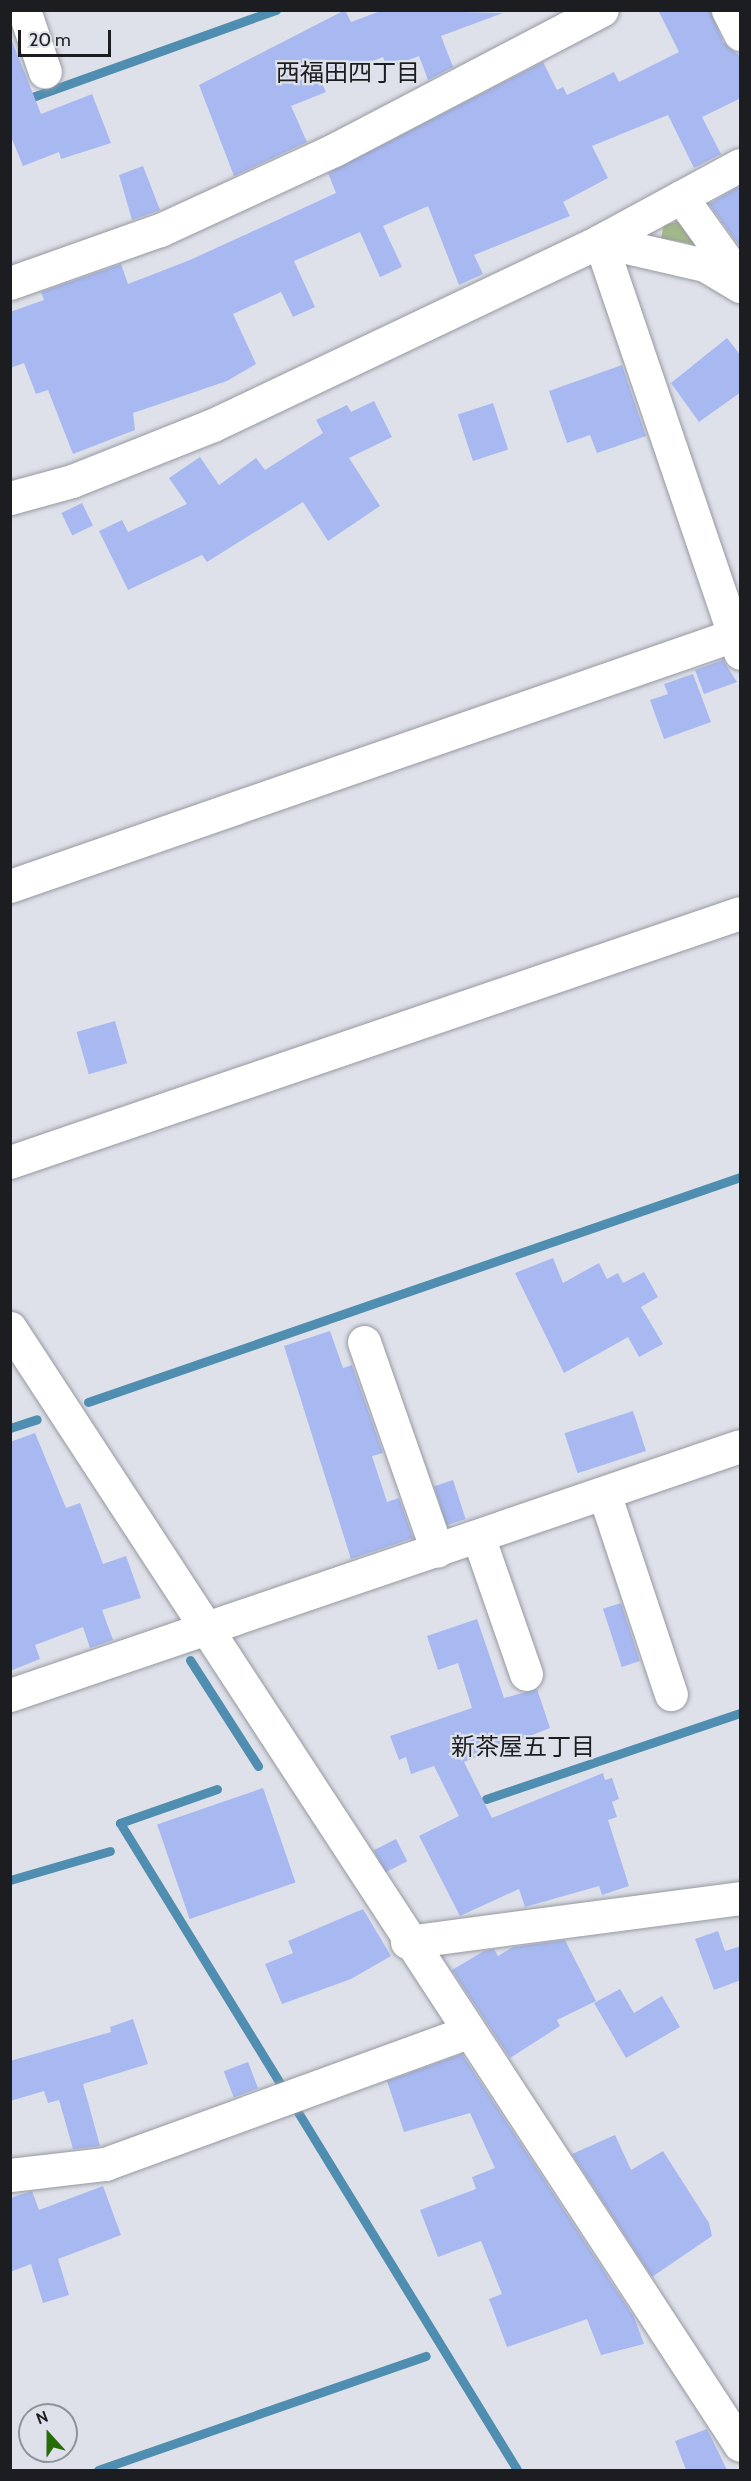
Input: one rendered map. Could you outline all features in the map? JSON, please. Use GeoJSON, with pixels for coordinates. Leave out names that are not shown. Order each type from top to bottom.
{"type":"FeatureCollection","features":[{"type":"Feature","properties":{"kind":"street"},"geometry":{"type":"LineString","coordinates":[[24,10],[45,72]]}},
{"type":"Feature","properties":{"kind":"street"},"geometry":{"type":"LineString","coordinates":[[10,283],[160,230],[334,150],[602,10]]}},
{"type":"Feature","properties":{"kind":"street"},"geometry":{"type":"LineString","coordinates":[[729,10],[741,34]]}},
{"type":"Feature","properties":{"kind":"street"},"geometry":{"type":"LineString","coordinates":[[10,498],[72,481],[213,425],[600,241],[741,165]]}},
{"type":"Feature","properties":{"kind":"street"},"geometry":{"type":"LineString","coordinates":[[681,197],[741,279]]}},
{"type":"Feature","properties":{"kind":"street"},"geometry":{"type":"LineString","coordinates":[[600,241],[705,265],[741,286]]}},
{"type":"Feature","properties":{"kind":"street"},"geometry":{"type":"LineString","coordinates":[[10,886],[737,644],[600,241]]}},
{"type":"Feature","properties":{"kind":"street"},"geometry":{"type":"LineString","coordinates":[[10,1162],[741,913]]}},
{"type":"Feature","properties":{"kind":"street"},"geometry":{"type":"LineString","coordinates":[[12,1332],[407,1942],[741,2445]]}},
{"type":"Feature","properties":{"kind":"street"},"geometry":{"type":"LineString","coordinates":[[364,1342],[436,1551]]}},
{"type":"Feature","properties":{"kind":"street"},"geometry":{"type":"LineString","coordinates":[[10,1695],[741,1446]]}},
{"type":"Feature","properties":{"kind":"street"},"geometry":{"type":"LineString","coordinates":[[604,1493],[671,1694]]}},
{"type":"Feature","properties":{"kind":"street"},"geometry":{"type":"LineString","coordinates":[[478,1536],[526,1674]]}},
{"type":"Feature","properties":{"kind":"street"},"geometry":{"type":"LineString","coordinates":[[407,1942],[741,1898]]}},
{"type":"Feature","properties":{"kind":"street"},"geometry":{"type":"LineString","coordinates":[[10,2175],[105,2164],[468,2032]]}},
{"type":"Feature","properties":{"kind":"green space"},"geometry":{"type":"Polygon","coordinates":[[[689,219],[704,246],[661,238],[664,225],[689,219]]]}},
{"type":"Feature","properties":{"kind":"building"},"geometry":{"type":"Polygon","coordinates":[[[345,10],[351,22],[383,10],[503,13],[441,36],[453,67],[428,80],[419,56],[387,68],[383,57],[321,81],[326,92],[291,106],[307,142],[234,176],[199,85],[345,10]]]}},
{"type":"Feature","properties":{"kind":"building"},"geometry":{"type":"Polygon","coordinates":[[[658,10],[710,10],[723,42],[741,57],[741,98],[702,117],[721,154],[694,168],[668,115],[592,146],[608,178],[563,202],[570,216],[474,255],[483,274],[459,285],[428,206],[383,226],[402,267],[380,277],[360,232],[294,261],[315,307],[293,317],[281,292],[233,314],[256,364],[227,381],[133,413],[135,430],[73,454],[48,390],[36,394],[24,363],[10,368],[10,312],[44,300],[41,292],[121,264],[128,284],[190,260],[336,193],[328,173],[543,62],[557,90],[563,87],[567,95],[614,72],[619,82],[679,52],[658,10]]]}},
{"type":"Feature","properties":{"kind":"building"},"geometry":{"type":"Polygon","coordinates":[[[10,36],[41,114],[92,94],[111,143],[61,159],[59,152],[23,166],[10,134],[10,36]]]}},
{"type":"Feature","properties":{"kind":"building"},"geometry":{"type":"Polygon","coordinates":[[[143,166],[160,210],[132,220],[119,175],[143,166]]]}},
{"type":"Feature","properties":{"kind":"building"},"geometry":{"type":"Polygon","coordinates":[[[738,187],[741,191],[741,248],[709,204],[738,187]]]}},
{"type":"Feature","properties":{"kind":"building"},"geometry":{"type":"Polygon","coordinates":[[[727,338],[741,356],[741,392],[699,422],[671,383],[727,338]]]}},
{"type":"Feature","properties":{"kind":"building"},"geometry":{"type":"Polygon","coordinates":[[[622,365],[646,436],[597,453],[590,435],[567,443],[549,391],[622,365]]]}},
{"type":"Feature","properties":{"kind":"building"},"geometry":{"type":"Polygon","coordinates":[[[374,401],[392,437],[349,458],[380,506],[328,541],[303,502],[207,562],[202,555],[128,590],[99,531],[122,520],[128,532],[187,504],[169,478],[200,457],[219,485],[256,458],[265,470],[323,433],[316,420],[347,405],[351,412],[374,401]]]}},
{"type":"Feature","properties":{"kind":"building"},"geometry":{"type":"Polygon","coordinates":[[[493,403],[508,450],[473,461],[458,414],[493,403]]]}},
{"type":"Feature","properties":{"kind":"building"},"geometry":{"type":"Polygon","coordinates":[[[82,503],[93,525],[72,536],[61,513],[82,503]]]}},
{"type":"Feature","properties":{"kind":"building"},"geometry":{"type":"Polygon","coordinates":[[[723,660],[737,682],[704,694],[695,670],[723,660]]]}},
{"type":"Feature","properties":{"kind":"building"},"geometry":{"type":"Polygon","coordinates":[[[693,674],[711,722],[664,739],[650,700],[668,694],[664,684],[693,674]]]}},
{"type":"Feature","properties":{"kind":"building"},"geometry":{"type":"Polygon","coordinates":[[[115,1021],[127,1063],[89,1074],[77,1032],[115,1021]]]}},
{"type":"Feature","properties":{"kind":"building"},"geometry":{"type":"Polygon","coordinates":[[[553,1258],[563,1283],[599,1263],[607,1279],[618,1273],[623,1283],[644,1272],[658,1297],[641,1307],[663,1344],[639,1357],[628,1337],[564,1373],[515,1273],[553,1258]]]}},
{"type":"Feature","properties":{"kind":"building"},"geometry":{"type":"Polygon","coordinates":[[[330,1331],[343,1368],[352,1365],[383,1453],[372,1456],[387,1502],[399,1498],[413,1538],[351,1559],[284,1346],[330,1331]]]}},
{"type":"Feature","properties":{"kind":"building"},"geometry":{"type":"Polygon","coordinates":[[[633,1411],[646,1451],[578,1473],[565,1433],[633,1411]]]}},
{"type":"Feature","properties":{"kind":"building"},"geometry":{"type":"Polygon","coordinates":[[[35,1433],[66,1508],[80,1503],[103,1564],[126,1556],[141,1598],[102,1610],[113,1640],[90,1648],[83,1627],[35,1645],[40,1659],[10,1671],[10,1442],[35,1433]]]}},
{"type":"Feature","properties":{"kind":"building"},"geometry":{"type":"Polygon","coordinates":[[[453,1480],[466,1519],[447,1525],[434,1486],[453,1480]]]}},
{"type":"Feature","properties":{"kind":"building"},"geometry":{"type":"Polygon","coordinates":[[[621,1603],[640,1661],[622,1667],[603,1609],[621,1603]]]}},
{"type":"Feature","properties":{"kind":"building"},"geometry":{"type":"Polygon","coordinates":[[[477,1619],[504,1698],[537,1689],[550,1728],[464,1762],[492,1818],[603,1773],[605,1780],[612,1778],[619,1799],[612,1802],[617,1817],[608,1820],[629,1886],[602,1895],[599,1886],[525,1907],[519,1889],[460,1916],[419,1836],[459,1816],[434,1766],[411,1774],[406,1757],[399,1760],[390,1736],[472,1708],[458,1663],[438,1670],[427,1636],[477,1619]]]}},
{"type":"Feature","properties":{"kind":"building"},"geometry":{"type":"Polygon","coordinates":[[[263,1788],[296,1883],[190,1919],[157,1824],[263,1788]]]}},
{"type":"Feature","properties":{"kind":"building"},"geometry":{"type":"Polygon","coordinates":[[[396,1839],[407,1861],[385,1873],[374,1850],[396,1839]]]}},
{"type":"Feature","properties":{"kind":"building"},"geometry":{"type":"Polygon","coordinates":[[[363,1909],[391,1956],[351,1979],[282,2004],[265,1964],[293,1953],[288,1941],[363,1909]]]}},
{"type":"Feature","properties":{"kind":"building"},"geometry":{"type":"Polygon","coordinates":[[[718,1931],[725,1951],[741,1946],[741,1980],[714,1990],[695,1939],[718,1931]]]}},
{"type":"Feature","properties":{"kind":"building"},"geometry":{"type":"Polygon","coordinates":[[[565,1940],[596,2001],[557,2020],[560,2026],[510,2058],[452,1970],[484,1951],[494,1949],[498,1956],[513,1947],[565,1940]]]}},
{"type":"Feature","properties":{"kind":"building"},"geometry":{"type":"Polygon","coordinates":[[[620,1989],[634,2013],[662,1996],[680,2027],[626,2058],[594,2003],[620,1989]]]}},
{"type":"Feature","properties":{"kind":"building"},"geometry":{"type":"Polygon","coordinates":[[[133,2019],[148,2064],[83,2084],[100,2146],[73,2149],[59,2100],[48,2103],[44,2091],[10,2101],[10,2061],[111,2032],[110,2027],[133,2019]]]}},
{"type":"Feature","properties":{"kind":"building"},"geometry":{"type":"Polygon","coordinates":[[[462,2054],[634,2317],[644,2344],[601,2355],[587,2319],[507,2347],[489,2299],[502,2294],[481,2241],[438,2257],[420,2210],[476,2189],[472,2177],[495,2168],[470,2113],[404,2132],[387,2081],[462,2054]]]}},
{"type":"Feature","properties":{"kind":"building"},"geometry":{"type":"Polygon","coordinates":[[[248,2062],[258,2088],[234,2097],[224,2071],[248,2062]]]}},
{"type":"Feature","properties":{"kind":"building"},"geometry":{"type":"Polygon","coordinates":[[[615,2135],[631,2170],[663,2151],[709,2223],[712,2236],[652,2277],[572,2154],[615,2135]]]}},
{"type":"Feature","properties":{"kind":"building"},"geometry":{"type":"Polygon","coordinates":[[[103,2186],[121,2235],[58,2259],[69,2295],[43,2303],[31,2264],[10,2272],[10,2198],[32,2191],[39,2210],[103,2186]]]}},
{"type":"Feature","properties":{"kind":"building"},"geometry":{"type":"Polygon","coordinates":[[[707,2429],[727,2470],[686,2470],[675,2441],[707,2429]]]}},
{"type":"Feature","properties":{"kind":"waterway"},"geometry":{"type":"LineString","coordinates":[[24,100],[276,10]]}},
{"type":"Feature","properties":{"kind":"waterway"},"geometry":{"type":"LineString","coordinates":[[88,1402],[740,1177]]}},
{"type":"Feature","properties":{"kind":"waterway"},"geometry":{"type":"LineString","coordinates":[[10,1428],[37,1419]]}},
{"type":"Feature","properties":{"kind":"waterway"},"geometry":{"type":"LineString","coordinates":[[190,1660],[258,1766]]}},
{"type":"Feature","properties":{"kind":"waterway"},"geometry":{"type":"LineString","coordinates":[[486,1799],[740,1713]]}},
{"type":"Feature","properties":{"kind":"waterway"},"geometry":{"type":"LineString","coordinates":[[217,1789],[120,1823],[281,2085]]}},
{"type":"Feature","properties":{"kind":"waterway"},"geometry":{"type":"LineString","coordinates":[[10,1880],[110,1851]]}},
{"type":"Feature","properties":{"kind":"waterway"},"geometry":{"type":"LineString","coordinates":[[296,2109],[517,2470]]}},
{"type":"Feature","properties":{"kind":"waterway"},"geometry":{"type":"LineString","coordinates":[[98,2470],[426,2356]]}},
{"type":"Feature","properties":{"kind":"district","name":"西福田四丁目"},"geometry":{"type":"Point","coordinates":[348,73]}},
{"type":"Feature","properties":{"kind":"district","name":"新茶屋五丁目"},"geometry":{"type":"Point","coordinates":[523,1747]}}]}
